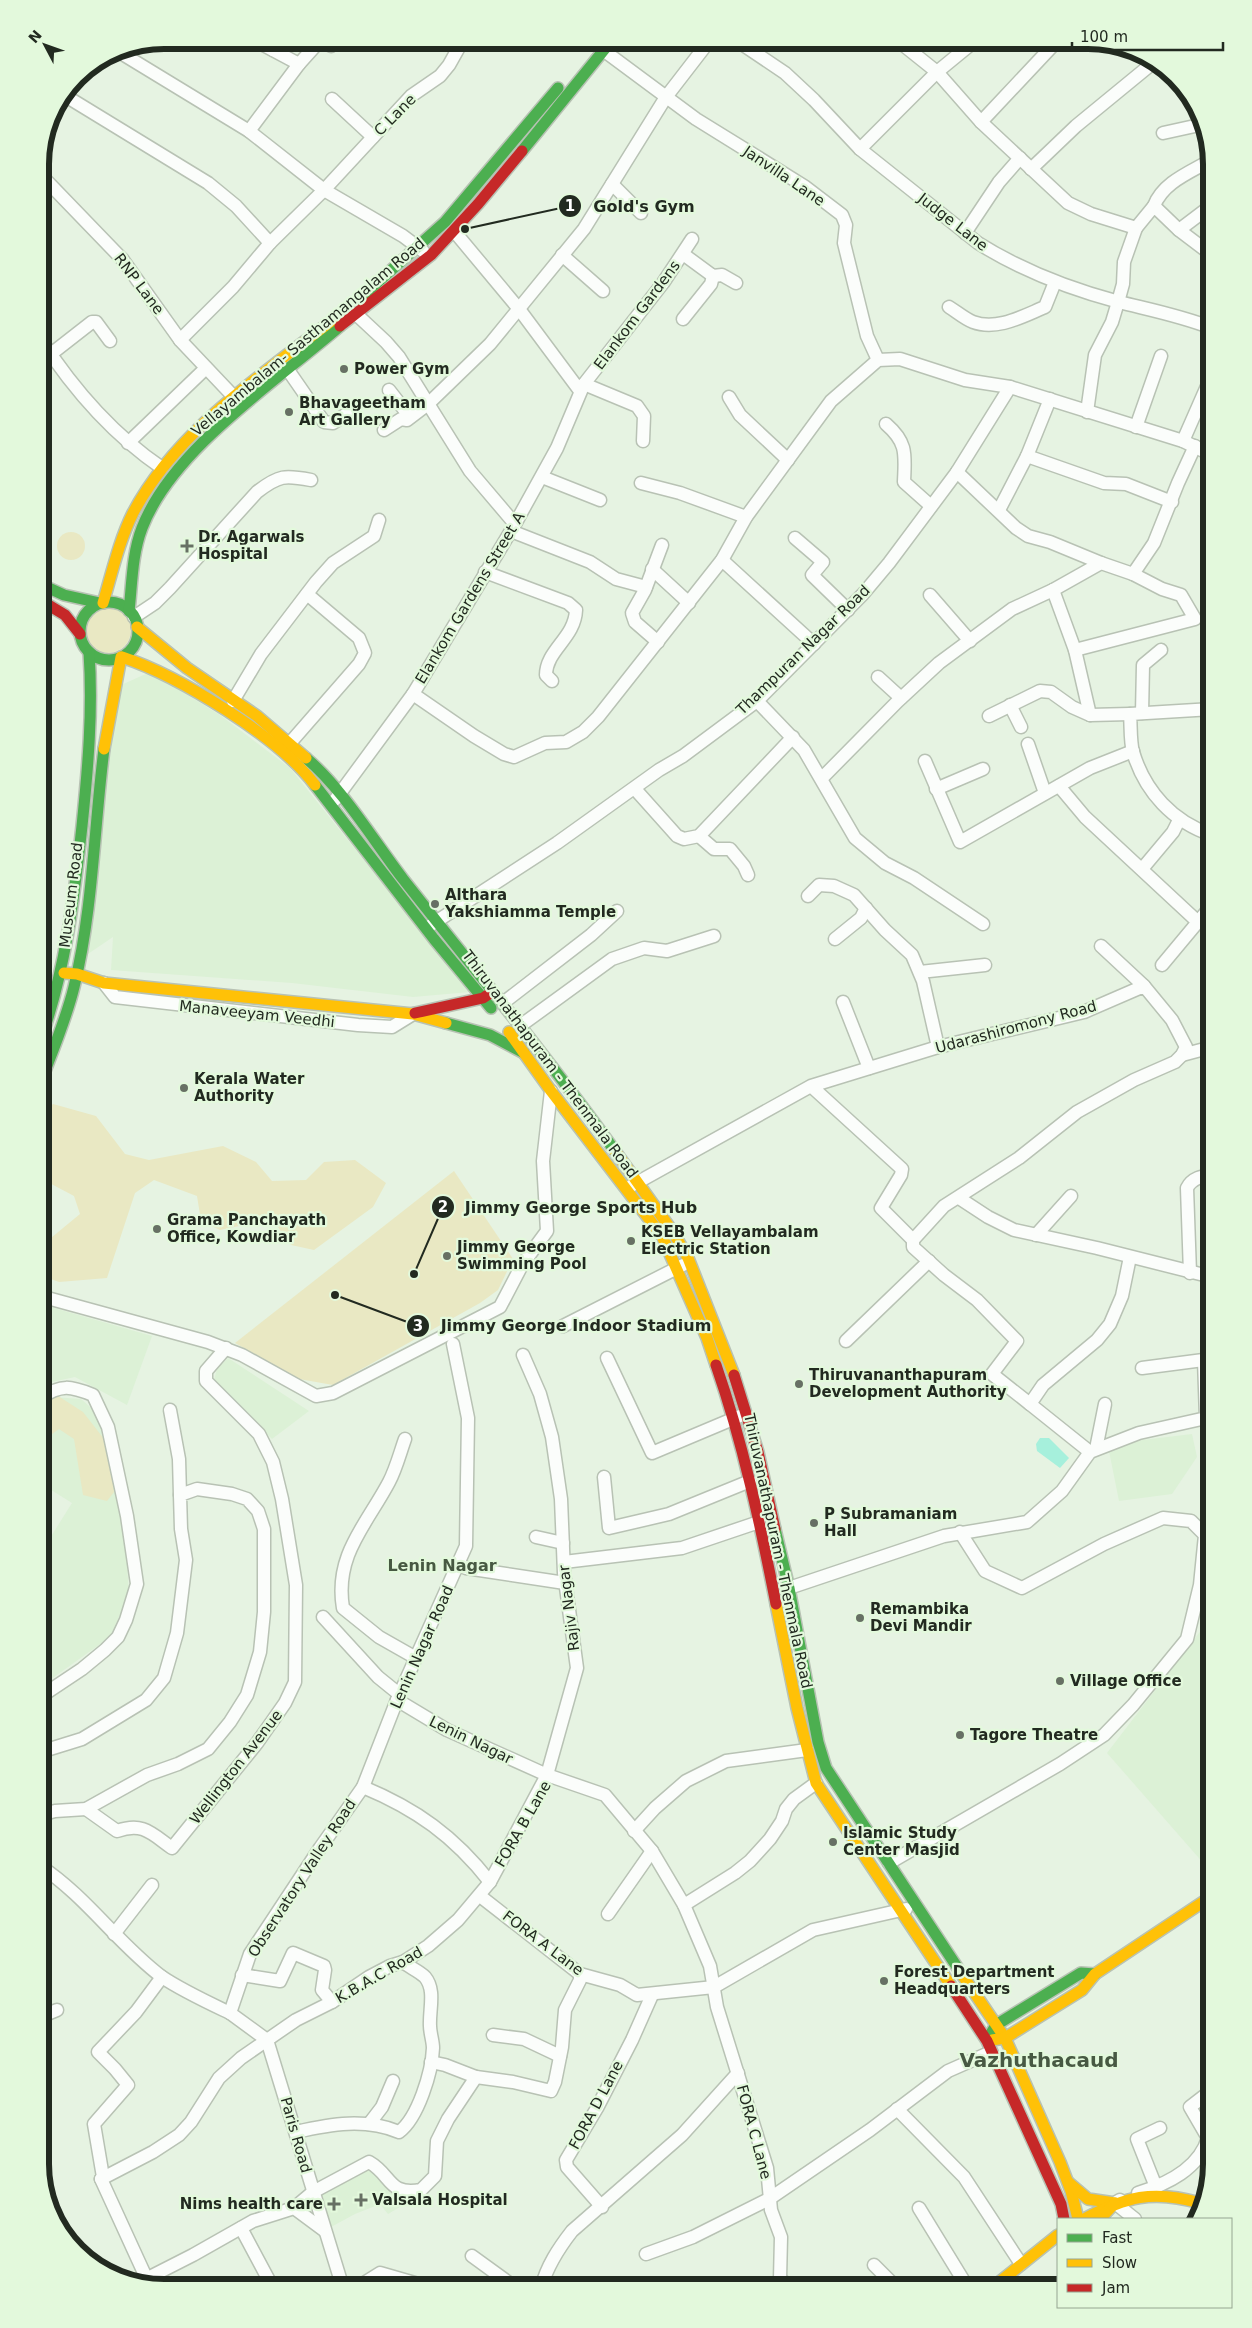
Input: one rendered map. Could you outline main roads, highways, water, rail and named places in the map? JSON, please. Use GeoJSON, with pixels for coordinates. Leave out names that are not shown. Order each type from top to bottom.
{"type":"FeatureCollection","features":[{"type":"Feature","properties":{"kind":"main road","name":"Vellayambalam- Sasthamangalam Road"},"geometry":{"type":"LineString","coordinates":[[101,603],[129,523],[138,504],[162,468],[234,397],[373,289],[445,222],[596,49]]}},
{"type":"Feature","properties":{"kind":"main road","name":"Vellayambalam- Sasthamangalam Road"},"geometry":{"type":"LineString","coordinates":[[134,618],[137,544],[141,529],[152,505],[191,456],[254,398],[356,314],[404,279],[430,256],[487,192],[597,49]]}},
{"type":"Feature","properties":{"kind":"main road"},"geometry":{"type":"LineString","coordinates":[[477,184],[487,192]]}},
{"type":"Feature","properties":{"kind":"main road"},"geometry":{"type":"LineString","coordinates":[[49,588],[64,595],[101,603],[117,603],[187,668],[290,743],[322,771],[341,794],[389,861],[494,991],[660,1211],[690,1262],[727,1354],[747,1413],[789,1588],[810,1704],[826,1768],[836,1786],[1005,2038],[1068,2181],[1078,2218]]}},
{"type":"Feature","properties":{"kind":"main road"},"geometry":{"type":"LineString","coordinates":[[101,603],[85,615],[81,624],[80,634],[89,652],[104,659],[121,657],[134,644],[134,618]]}},
{"type":"Feature","properties":{"kind":"main road"},"geometry":{"type":"LineString","coordinates":[[49,605],[65,615],[80,634]]}},
{"type":"Feature","properties":{"kind":"main road","name":"Museum Road"},"geometry":{"type":"LineString","coordinates":[[49,1018],[62,973],[80,841],[92,701],[89,652]]}},
{"type":"Feature","properties":{"kind":"main road","name":"Thiruvanathapuram - Thenmala Road"},"geometry":{"type":"LineString","coordinates":[[121,657],[149,666],[211,701],[270,742],[310,778],[426,929],[500,1020],[551,1091],[662,1236],[707,1338],[734,1418],[759,1522],[807,1750],[816,1783],[902,1911],[989,2046],[1061,2204],[1064,2218]]}},
{"type":"Feature","properties":{"kind":"main road","name":"Museum Road"},"geometry":{"type":"LineString","coordinates":[[49,1058],[77,974],[104,735],[121,657]]}},
{"type":"Feature","properties":{"kind":"main road","name":"Manaveeyam Veedhi"},"geometry":{"type":"LineString","coordinates":[[62,973],[77,974],[104,983],[76,992],[70,997]]}},
{"type":"Feature","properties":{"kind":"main road"},"geometry":{"type":"LineString","coordinates":[[494,991],[483,998],[413,1014],[490,1035],[526,1054]]}},
{"type":"Feature","properties":{"kind":"main road"},"geometry":{"type":"LineString","coordinates":[[989,2046],[1082,1990],[1095,1974],[1203,1904]]}},
{"type":"Feature","properties":{"kind":"main road"},"geometry":{"type":"LineString","coordinates":[[989,2046],[996,2025],[1082,1973],[1095,1974]]}},
{"type":"Feature","properties":{"kind":"main road"},"geometry":{"type":"LineString","coordinates":[[1068,2181],[1088,2199],[1115,2203]]}},
{"type":"Feature","properties":{"kind":"main road"},"geometry":{"type":"LineString","coordinates":[[1086,2218],[1115,2203],[1145,2196],[1179,2196],[1197,2202]]}},
{"type":"Feature","properties":{"kind":"main road"},"geometry":{"type":"LineString","coordinates":[[1101,2218],[1115,2203]]}},
{"type":"Feature","properties":{"kind":"main road"},"geometry":{"type":"LineString","coordinates":[[1003,2279],[1057,2236]]}},
{"type":"Feature","properties":{"kind":"water"},"geometry":{"type":"Polygon","coordinates":[[[1040,1438],[1049,1438],[1069,1458],[1060,1468],[1037,1451],[1036,1444],[1040,1438]]]}},
{"type":"Feature","properties":{"kind":"place","name":"Gold's Gym"},"geometry":{"type":"Point","coordinates":[465,229]}},
{"type":"Feature","properties":{"kind":"place","name":"Power Gym"},"geometry":{"type":"Point","coordinates":[344,369]}},
{"type":"Feature","properties":{"kind":"place","name":"Bhavageetham Art Gallery"},"geometry":{"type":"Point","coordinates":[289,412]}},
{"type":"Feature","properties":{"kind":"place","name":"Dr. Agarwals Hospital"},"geometry":{"type":"Point","coordinates":[187,546]}},
{"type":"Feature","properties":{"kind":"place","name":"Althara Yakshiamma Temple"},"geometry":{"type":"Point","coordinates":[435,904]}},
{"type":"Feature","properties":{"kind":"place","name":"Kerala Water Authority"},"geometry":{"type":"Point","coordinates":[184,1088]}},
{"type":"Feature","properties":{"kind":"place","name":"Grama Panchayath Office, Kowdiar"},"geometry":{"type":"Point","coordinates":[157,1229]}},
{"type":"Feature","properties":{"kind":"place","name":"KSEB Vellayambalam Electric Station"},"geometry":{"type":"Point","coordinates":[631,1241]}},
{"type":"Feature","properties":{"kind":"place","name":"Jimmy George Swimming Pool"},"geometry":{"type":"Point","coordinates":[447,1256]}},
{"type":"Feature","properties":{"kind":"place","name":"Jimmy George Sports Hub"},"geometry":{"type":"Point","coordinates":[414,1274]}},
{"type":"Feature","properties":{"kind":"place","name":"Jimmy George Indoor Stadium"},"geometry":{"type":"Point","coordinates":[335,1295]}},
{"type":"Feature","properties":{"kind":"place","name":"Thiruvananthapuram Development Authority"},"geometry":{"type":"Point","coordinates":[799,1384]}},
{"type":"Feature","properties":{"kind":"place","name":"P Subramaniam Hall"},"geometry":{"type":"Point","coordinates":[814,1523]}},
{"type":"Feature","properties":{"kind":"place","name":"Remambika Devi Mandir"},"geometry":{"type":"Point","coordinates":[860,1618]}},
{"type":"Feature","properties":{"kind":"place","name":"Village Office"},"geometry":{"type":"Point","coordinates":[1060,1681]}},
{"type":"Feature","properties":{"kind":"place","name":"Tagore Theatre"},"geometry":{"type":"Point","coordinates":[960,1735]}},
{"type":"Feature","properties":{"kind":"place","name":"Islamic Study Center Masjid"},"geometry":{"type":"Point","coordinates":[833,1842]}},
{"type":"Feature","properties":{"kind":"place","name":"Forest Department Headquarters"},"geometry":{"type":"Point","coordinates":[884,1981]}},
{"type":"Feature","properties":{"kind":"place","name":"Valsala Hospital"},"geometry":{"type":"Point","coordinates":[361,2200]}},
{"type":"Feature","properties":{"kind":"place","name":"Nims health care"},"geometry":{"type":"Point","coordinates":[334,2204]}},
{"type":"Feature","properties":{"kind":"district","name":"Lenin Nagar"},"geometry":{"type":"Point","coordinates":[442,1565]}},
{"type":"Feature","properties":{"kind":"district","name":"Vazhuthacaud"},"geometry":{"type":"Point","coordinates":[1039,2060]}}]}
